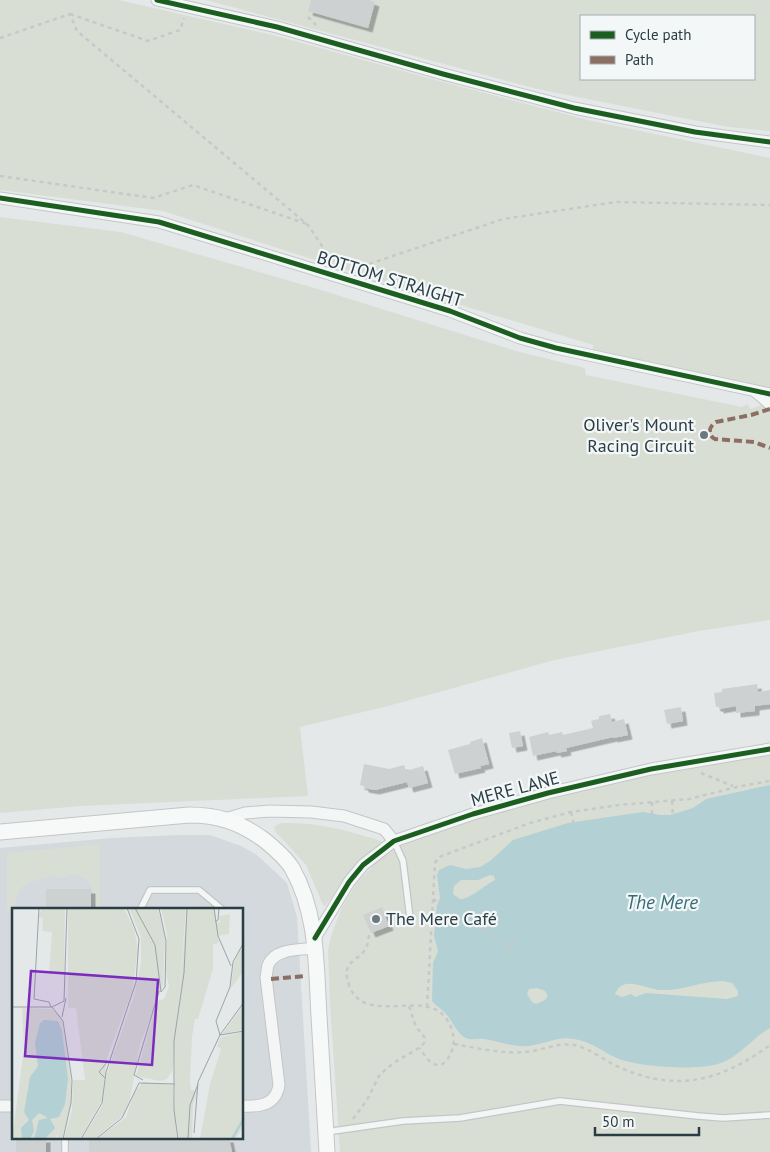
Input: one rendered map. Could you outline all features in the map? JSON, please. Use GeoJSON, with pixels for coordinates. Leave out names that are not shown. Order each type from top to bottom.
{"type":"FeatureCollection","features":[{"type":"Feature","properties":{"kind":"main road"},"geometry":{"type":"LineString","coordinates":[[0,832],[189,815],[209,815],[225,819],[250,830],[275,848],[291,867],[305,897],[315,943],[327,1152]]}},
{"type":"Feature","properties":{"kind":"street"},"geometry":{"type":"LineString","coordinates":[[157,0],[277,27],[443,74],[574,108],[695,132],[770,142]]}},
{"type":"Feature","properties":{"kind":"street","name":"BOTTOM STRAIGHT"},"geometry":{"type":"LineString","coordinates":[[0,198],[159,222],[450,311],[520,338],[556,348],[770,394]]}},
{"type":"Feature","properties":{"kind":"street"},"geometry":{"type":"LineString","coordinates":[[754,391],[770,404]]}},
{"type":"Feature","properties":{"kind":"street","name":"MERE LANE"},"geometry":{"type":"LineString","coordinates":[[315,943],[349,882],[363,865],[394,841],[473,814],[548,793],[651,769],[770,749]]}},
{"type":"Feature","properties":{"kind":"street"},"geometry":{"type":"LineString","coordinates":[[225,819],[245,813],[270,811],[311,812],[344,816],[384,829],[394,841]]}},
{"type":"Feature","properties":{"kind":"street"},"geometry":{"type":"LineString","coordinates":[[244,1106],[255,1107],[267,1104],[278,1092],[279,1085],[266,977],[268,965],[274,956],[315,943]]}},
{"type":"Feature","properties":{"kind":"lane"},"geometry":{"type":"LineString","coordinates":[[394,841],[403,861],[410,918]]}},
{"type":"Feature","properties":{"kind":"lane"},"geometry":{"type":"LineString","coordinates":[[141,908],[150,890],[199,890],[220,908]]}},
{"type":"Feature","properties":{"kind":"lane"},"geometry":{"type":"LineString","coordinates":[[326,1132],[403,1121],[460,1118],[560,1101],[691,1116],[723,1118],[770,1115]]}},
{"type":"Feature","properties":{"kind":"path"},"geometry":{"type":"LineString","coordinates":[[0,38],[70,14],[148,41],[180,30]]}},
{"type":"Feature","properties":{"kind":"path"},"geometry":{"type":"LineString","coordinates":[[70,14],[77,31],[308,225],[330,258],[354,269],[503,219],[616,202],[770,205]]}},
{"type":"Feature","properties":{"kind":"path"},"geometry":{"type":"LineString","coordinates":[[0,176],[153,198],[193,185],[308,225]]}},
{"type":"Feature","properties":{"kind":"path"},"geometry":{"type":"LineString","coordinates":[[350,281],[354,269]]}},
{"type":"Feature","properties":{"kind":"path"},"geometry":{"type":"LineString","coordinates":[[686,763],[706,776],[735,787]]}},
{"type":"Feature","properties":{"kind":"path"},"geometry":{"type":"LineString","coordinates":[[427,1007],[435,862],[439,856],[530,823],[571,812],[619,805],[694,798],[735,787],[770,781]]}},
{"type":"Feature","properties":{"kind":"path"},"geometry":{"type":"LineString","coordinates":[[672,801],[673,818]]}},
{"type":"Feature","properties":{"kind":"path"},"geometry":{"type":"LineString","coordinates":[[652,802],[652,819]]}},
{"type":"Feature","properties":{"kind":"path"},"geometry":{"type":"LineString","coordinates":[[571,812],[574,825]]}},
{"type":"Feature","properties":{"kind":"path"},"geometry":{"type":"LineString","coordinates":[[433,899],[510,948]]}},
{"type":"Feature","properties":{"kind":"path"},"geometry":{"type":"LineString","coordinates":[[369,935],[365,949],[352,961],[347,970],[347,979],[352,992],[358,999],[370,1005],[427,1007],[439,1012],[448,1022],[453,1033],[454,1044],[449,1057],[440,1065],[430,1062],[420,1048]]}},
{"type":"Feature","properties":{"kind":"path"},"geometry":{"type":"LineString","coordinates":[[505,956],[516,938]]}},
{"type":"Feature","properties":{"kind":"path"},"geometry":{"type":"LineString","coordinates":[[345,1130],[364,1105],[380,1074],[395,1062],[420,1048],[424,1043],[425,1038],[416,1027],[409,1006]]}},
{"type":"Feature","properties":{"kind":"path"},"geometry":{"type":"LineString","coordinates":[[454,1044],[513,1053],[573,1045],[583,1048],[630,1072],[678,1081],[702,1079],[730,1070],[749,1060],[770,1045]]}},
{"type":"Feature","properties":{"kind":"shaded area"},"geometry":{"type":"Polygon","coordinates":[[[0,0],[119,0],[277,36],[588,120],[770,158],[770,388],[593,351],[593,345],[358,274],[163,211],[0,190],[0,0]]]}},
{"type":"Feature","properties":{"kind":"shaded area"},"geometry":{"type":"Polygon","coordinates":[[[206,0],[770,0],[770,131],[728,127],[537,89],[206,0]]]}},
{"type":"Feature","properties":{"kind":"shaded area"},"geometry":{"type":"Polygon","coordinates":[[[0,217],[121,232],[318,289],[516,351],[585,368],[586,375],[742,407],[747,404],[751,409],[770,402],[770,620],[699,631],[555,660],[388,706],[300,727],[308,796],[82,806],[0,813],[0,217]]]}},
{"type":"Feature","properties":{"kind":"shaded area"},"geometry":{"type":"Polygon","coordinates":[[[770,753],[770,1152],[340,1152],[328,951],[331,936],[342,907],[357,883],[380,858],[405,844],[467,821],[552,797],[637,777],[770,753]]]}},
{"type":"Feature","properties":{"kind":"shaded area"},"geometry":{"type":"Polygon","coordinates":[[[280,823],[306,824],[344,830],[381,841],[382,843],[364,857],[325,906],[306,865],[275,831],[274,827],[280,823]]]}},
{"type":"Feature","properties":{"kind":"shaded area"},"geometry":{"type":"Polygon","coordinates":[[[210,835],[241,846],[257,855],[287,883],[297,917],[311,1152],[0,1152],[0,848],[112,838],[210,835]]]}},
{"type":"Feature","properties":{"kind":"shaded area"},"geometry":{"type":"Polygon","coordinates":[[[100,844],[100,908],[95,908],[90,883],[86,879],[74,874],[63,878],[51,876],[31,882],[20,888],[14,906],[7,912],[7,853],[100,844]]]}},
{"type":"Feature","properties":{"kind":"water","name":"The Mere"},"geometry":{"type":"Polygon","coordinates":[[[770,785],[770,1028],[737,1054],[730,1059],[705,1067],[666,1067],[628,1062],[580,1040],[568,1038],[523,1046],[484,1039],[469,1039],[462,1035],[449,1017],[432,1001],[433,963],[438,951],[434,936],[437,905],[440,898],[437,875],[439,870],[450,865],[466,869],[480,867],[490,861],[513,840],[568,823],[643,812],[670,815],[693,808],[706,799],[770,785]],[[490,875],[478,880],[461,880],[454,886],[453,894],[460,899],[472,895],[495,880],[494,876],[490,875]],[[723,981],[669,990],[629,984],[623,985],[615,994],[622,997],[631,994],[635,997],[646,993],[727,999],[738,996],[738,991],[732,983],[723,981]],[[537,988],[529,989],[527,994],[532,1002],[536,1004],[545,1000],[548,996],[545,991],[537,988]]]}},
{"type":"Feature","properties":{"kind":"building"},"geometry":{"type":"Polygon","coordinates":[[[311,0],[369,0],[375,2],[368,28],[308,11],[311,0]]]}},
{"type":"Feature","properties":{"kind":"building"},"geometry":{"type":"Polygon","coordinates":[[[757,684],[758,692],[770,690],[770,704],[755,706],[755,711],[736,713],[736,706],[719,709],[719,707],[716,707],[714,693],[722,692],[722,689],[757,684]]]}},
{"type":"Feature","properties":{"kind":"building"},"geometry":{"type":"Polygon","coordinates":[[[681,707],[683,721],[667,724],[664,710],[681,707]]]}},
{"type":"Feature","properties":{"kind":"building"},"geometry":{"type":"Polygon","coordinates":[[[610,714],[612,722],[624,719],[628,735],[566,748],[567,751],[557,753],[556,751],[533,756],[529,737],[548,732],[549,735],[562,732],[563,735],[593,728],[591,721],[599,719],[599,716],[610,714]]]}},
{"type":"Feature","properties":{"kind":"building"},"geometry":{"type":"Polygon","coordinates":[[[520,731],[523,746],[512,748],[509,733],[520,731]]]}},
{"type":"Feature","properties":{"kind":"building"},"geometry":{"type":"Polygon","coordinates":[[[482,738],[489,764],[480,766],[481,768],[455,774],[448,750],[470,744],[470,742],[482,738]]]}},
{"type":"Feature","properties":{"kind":"building"},"geometry":{"type":"Polygon","coordinates":[[[364,764],[389,769],[404,765],[406,771],[423,766],[428,783],[409,788],[407,782],[375,790],[364,788],[364,786],[360,785],[364,764]]]}},
{"type":"Feature","properties":{"kind":"building"},"geometry":{"type":"Polygon","coordinates":[[[46,889],[91,889],[91,908],[46,908],[46,889]]]}},
{"type":"Feature","properties":{"kind":"building","name":"The Mere Café"},"geometry":{"type":"Polygon","coordinates":[[[382,907],[389,926],[371,933],[363,915],[382,907]]]}},
{"type":"Feature","properties":{"kind":"building"},"geometry":{"type":"Polygon","coordinates":[[[16,1140],[46,1140],[46,1152],[16,1152],[16,1140]]]}},
{"type":"Feature","properties":{"kind":"building"},"geometry":{"type":"Polygon","coordinates":[[[89,1140],[229,1140],[232,1152],[89,1152],[89,1140]]]}},
{"type":"Feature","properties":{"kind":"marked path"},"geometry":{"type":"LineString","coordinates":[[770,409],[716,422],[710,430],[712,437],[715,439],[754,442],[770,448]]}},
{"type":"Feature","properties":{"kind":"marked path"},"geometry":{"type":"LineString","coordinates":[[271,979],[305,976]]}},
{"type":"Feature","properties":{"kind":"cycle path"},"geometry":{"type":"LineString","coordinates":[[157,0],[277,27],[443,74],[574,108],[695,132],[770,142]]}},
{"type":"Feature","properties":{"kind":"cycle path"},"geometry":{"type":"LineString","coordinates":[[0,198],[159,222],[450,311],[520,338],[556,348],[770,394]]}},
{"type":"Feature","properties":{"kind":"cycle path"},"geometry":{"type":"LineString","coordinates":[[315,938],[349,882],[363,865],[394,841],[473,814],[548,793],[651,769],[770,749]]}},
{"type":"Feature","properties":{"kind":"place","name":"Oliver's Mount Racing Circuit"},"geometry":{"type":"Point","coordinates":[704,435]}},
{"type":"Feature","properties":{"kind":"place","name":"The Mere Café"},"geometry":{"type":"Point","coordinates":[376,919]}}]}
